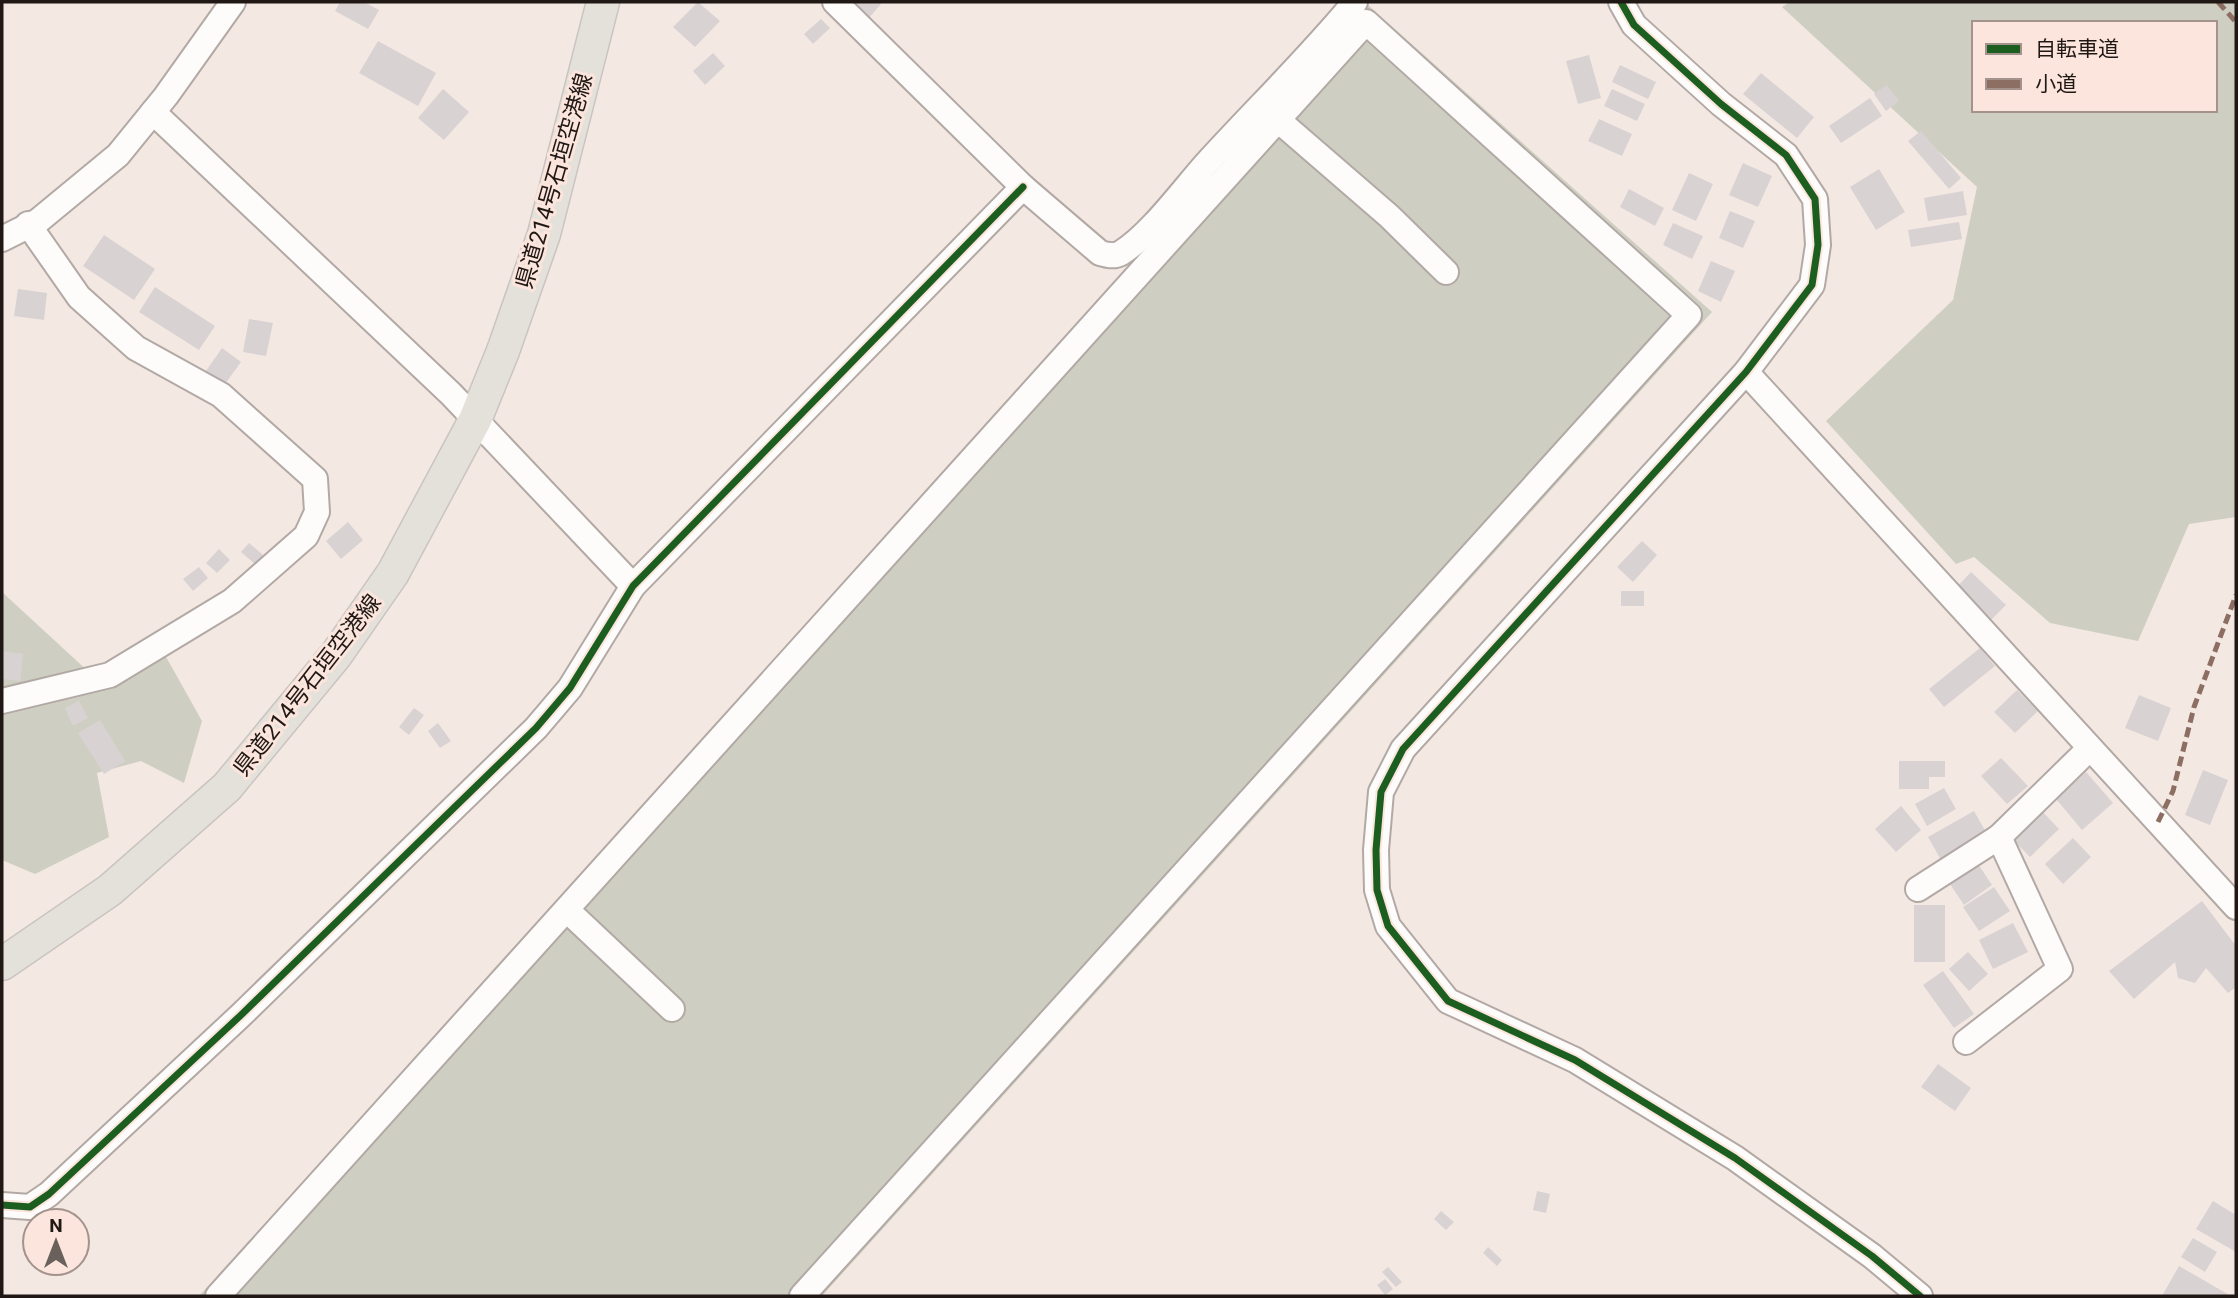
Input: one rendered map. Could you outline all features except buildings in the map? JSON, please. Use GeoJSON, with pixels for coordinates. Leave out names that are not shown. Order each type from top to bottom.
{"type":"FeatureCollection","features":[{"type":"Feature","properties":{"kind":"main road","name":"県道214号石垣空港線"},"geometry":{"type":"LineString","coordinates":[[2,964],[110,890],[227,787],[336,655],[393,573],[475,419],[544,234],[603,2]]}},
{"type":"Feature","properties":{"kind":"street"},"geometry":{"type":"LineString","coordinates":[[2,239],[38,221],[118,155],[153,112],[233,2]]}},
{"type":"Feature","properties":{"kind":"street"},"geometry":{"type":"LineString","coordinates":[[835,2],[1023,187],[1100,253],[1119,254],[1145,231],[1260,105],[1313,53],[1355,2]]}},
{"type":"Feature","properties":{"kind":"street"},"geometry":{"type":"LineString","coordinates":[[1621,2],[1634,25],[1721,104],[1786,155],[1815,199],[1818,244],[1812,285],[1746,372],[1404,749],[1381,792],[1376,850],[1377,890],[1388,926],[1448,1001],[1575,1060],[1735,1158],[1872,1256],[1920,1296]]}},
{"type":"Feature","properties":{"kind":"street"},"geometry":{"type":"LineString","coordinates":[[218,1296],[568,911],[1366,22],[1689,315],[802,1296]]}},
{"type":"Feature","properties":{"kind":"street"},"geometry":{"type":"LineString","coordinates":[[153,112],[475,419],[633,586]]}},
{"type":"Feature","properties":{"kind":"street"},"geometry":{"type":"LineString","coordinates":[[1278,120],[1389,216],[1446,272]]}},
{"type":"Feature","properties":{"kind":"street"},"geometry":{"type":"LineString","coordinates":[[2,1205],[30,1207],[49,1194],[240,1016],[527,738],[570,688],[633,586],[1023,187]]}},
{"type":"Feature","properties":{"kind":"street"},"geometry":{"type":"LineString","coordinates":[[2,701],[110,675],[232,601],[306,536],[317,512],[315,479],[220,395],[136,348],[79,297],[28,224]]}},
{"type":"Feature","properties":{"kind":"street"},"geometry":{"type":"LineString","coordinates":[[1746,372],[2236,907]]}},
{"type":"Feature","properties":{"kind":"street"},"geometry":{"type":"LineString","coordinates":[[1918,889],[1999,838],[2089,749]]}},
{"type":"Feature","properties":{"kind":"street"},"geometry":{"type":"LineString","coordinates":[[1966,1042],[2060,969],[1999,838]]}},
{"type":"Feature","properties":{"kind":"street"},"geometry":{"type":"LineString","coordinates":[[568,911],[672,1009]]}},
{"type":"Feature","properties":{"kind":"shaded area"},"geometry":{"type":"Polygon","coordinates":[[[1790,2],[2236,2],[2236,517],[2189,524],[2138,641],[2050,623],[1974,557],[1956,564],[1826,421],[1953,300],[1977,187],[1782,7],[1790,2]]]}},
{"type":"Feature","properties":{"kind":"shaded area"},"geometry":{"type":"Polygon","coordinates":[[[1368,5],[1712,312],[822,1296],[199,1296],[1368,5]]]}},
{"type":"Feature","properties":{"kind":"shaded area"},"geometry":{"type":"Polygon","coordinates":[[[2,592],[104,686],[165,655],[202,721],[184,783],[141,761],[97,773],[109,837],[35,874],[2,860],[2,592]]]}},
{"type":"Feature","properties":{"kind":"marked path"},"geometry":{"type":"LineString","coordinates":[[2218,2],[2236,22]]}},
{"type":"Feature","properties":{"kind":"marked path"},"geometry":{"type":"LineString","coordinates":[[2158,822],[2173,791],[2194,707],[2236,595]]}},
{"type":"Feature","properties":{"kind":"cycle path"},"geometry":{"type":"LineString","coordinates":[[1621,2],[1634,25],[1721,104],[1786,155],[1815,199],[1818,245],[1812,285],[1746,372],[1403,749],[1381,792],[1376,850],[1377,890],[1388,926],[1448,1001],[1575,1060],[1735,1158],[1872,1256],[1920,1296]]}},
{"type":"Feature","properties":{"kind":"cycle path"},"geometry":{"type":"LineString","coordinates":[[2,1205],[30,1207],[49,1194],[240,1016],[536,728],[570,688],[633,586],[1023,187]]}}]}
